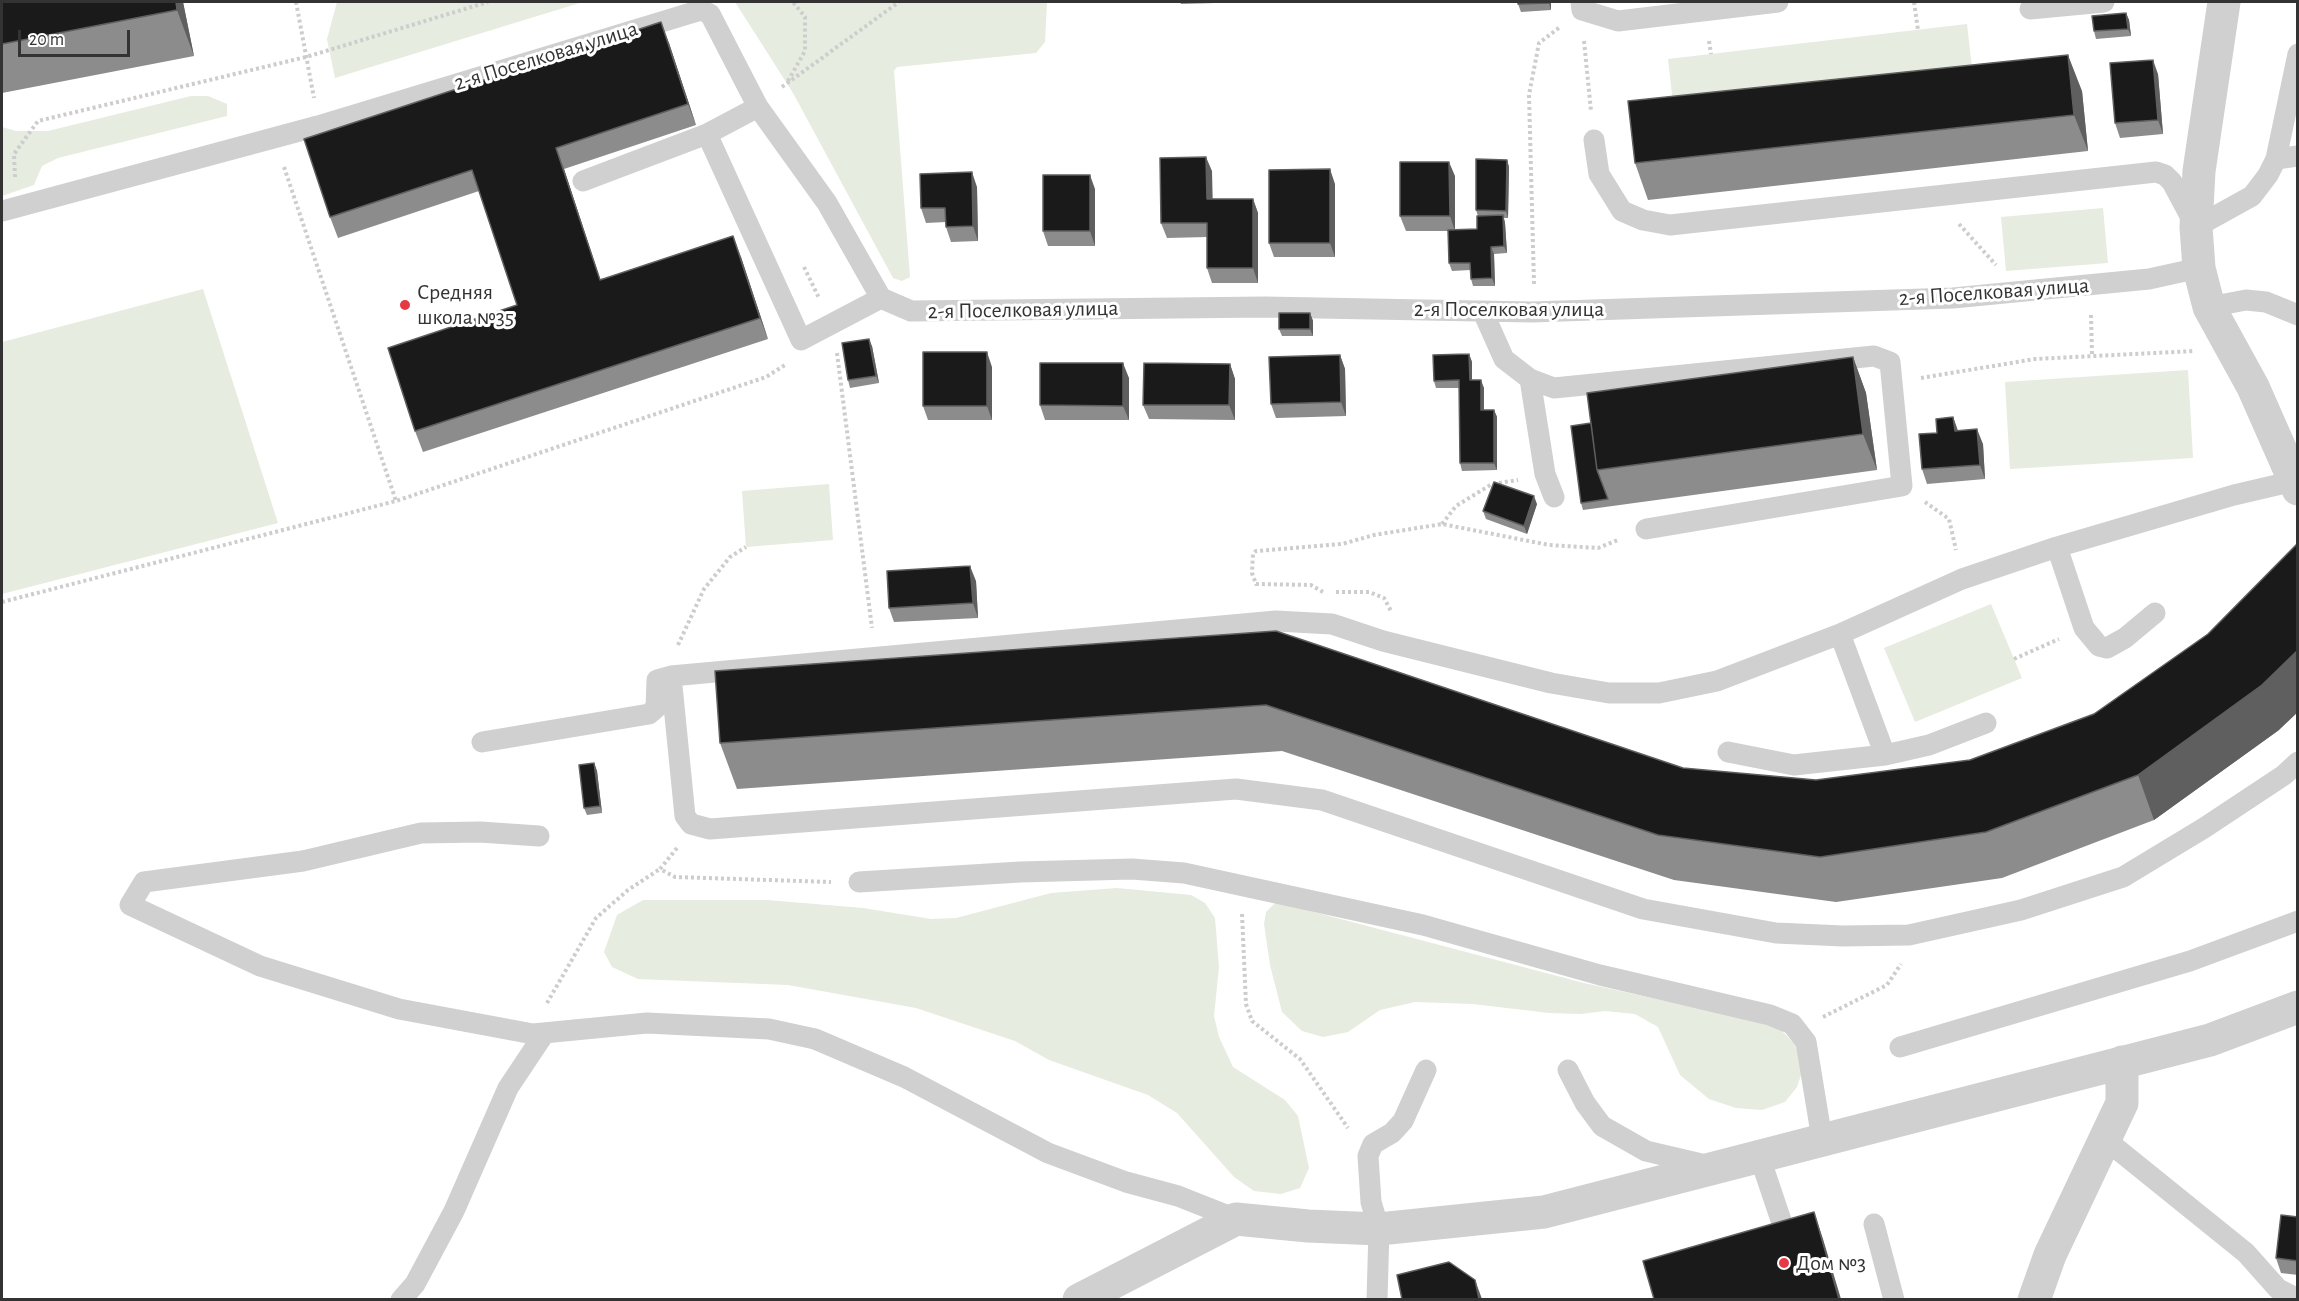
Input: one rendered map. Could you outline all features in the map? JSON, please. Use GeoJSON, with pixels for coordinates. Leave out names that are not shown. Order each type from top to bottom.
{"type":"FeatureCollection","features":[{"type":"Feature","properties":{"kind":"street"},"geometry":{"type":"LineString","coordinates":[[2224,2],[2199,171],[2196,226],[2199,268],[2209,307],[2230,349],[2253,387],[2296,485]]}},
{"type":"Feature","properties":{"kind":"street"},"geometry":{"type":"LineString","coordinates":[[1079,1299],[1236,1219],[1308,1226],[1379,1228],[1544,1212],[2210,1040],[2298,1007]]}},
{"type":"Feature","properties":{"kind":"street"},"geometry":{"type":"LineString","coordinates":[[2034,1299],[2050,1255],[2122,1103],[2122,1062]]}},
{"type":"Feature","properties":{"kind":"lane"},"geometry":{"type":"LineString","coordinates":[[1582,6],[1618,21],[1778,2]]}},
{"type":"Feature","properties":{"kind":"lane"},"geometry":{"type":"LineString","coordinates":[[2030,9],[2104,2]]}},
{"type":"Feature","properties":{"kind":"lane","name":"2-я Поселковая улица"},"geometry":{"type":"LineString","coordinates":[[10,208],[318,126],[700,10],[710,14],[759,107],[827,203],[881,298],[911,311],[1265,307],[1532,312],[1953,298],[2149,279],[2199,268]]}},
{"type":"Feature","properties":{"kind":"lane"},"geometry":{"type":"LineString","coordinates":[[1594,140],[1599,174],[1622,211],[1643,220],[1670,225],[2156,172],[2165,175],[2172,182],[2196,226],[2252,196],[2276,159],[2298,54]]}},
{"type":"Feature","properties":{"kind":"lane"},"geometry":{"type":"LineString","coordinates":[[583,181],[707,134],[759,107]]}},
{"type":"Feature","properties":{"kind":"lane"},"geometry":{"type":"LineString","coordinates":[[707,134],[801,340],[821,329],[833,326],[881,298]]}},
{"type":"Feature","properties":{"kind":"lane"},"geometry":{"type":"LineString","coordinates":[[2276,159],[2298,156]]}},
{"type":"Feature","properties":{"kind":"lane"},"geometry":{"type":"LineString","coordinates":[[2209,307],[2246,300],[2266,302],[2298,315]]}},
{"type":"Feature","properties":{"kind":"lane"},"geometry":{"type":"LineString","coordinates":[[1483,312],[1504,359],[1530,379],[1554,388],[1874,356],[1890,362],[1902,486],[1646,529]]}},
{"type":"Feature","properties":{"kind":"lane"},"geometry":{"type":"LineString","coordinates":[[1530,379],[1545,474],[1554,497]]}},
{"type":"Feature","properties":{"kind":"lane"},"geometry":{"type":"LineString","coordinates":[[482,742],[649,714],[656,708],[657,680],[671,676],[1276,621],[1332,624],[1383,641],[1551,683],[1609,693],[1659,693],[1718,681],[1840,634],[1962,579],[2056,547],[2234,495],[2296,485]]}},
{"type":"Feature","properties":{"kind":"lane"},"geometry":{"type":"LineString","coordinates":[[2056,547],[2084,628],[2094,642],[2104,648],[2125,638],[2155,613]]}},
{"type":"Feature","properties":{"kind":"lane"},"geometry":{"type":"LineString","coordinates":[[1840,634],[1885,755]]}},
{"type":"Feature","properties":{"kind":"lane"},"geometry":{"type":"LineString","coordinates":[[671,676],[682,807],[691,824],[710,829],[1236,789],[1322,800],[1643,909],[1776,933],[1842,936],[1909,935],[2021,910],[2123,877],[2204,828],[2284,775],[2298,762]]}},
{"type":"Feature","properties":{"kind":"lane"},"geometry":{"type":"LineString","coordinates":[[1728,752],[1794,765],[1885,755],[1929,745],[1986,723]]}},
{"type":"Feature","properties":{"kind":"lane"},"geometry":{"type":"LineString","coordinates":[[539,836],[480,832],[421,833],[303,861],[144,882],[130,905],[260,966],[399,1009],[539,1034],[647,1023],[769,1029],[815,1039],[863,1057],[904,1077],[1048,1153],[1126,1182],[1178,1196],[1236,1219]]}},
{"type":"Feature","properties":{"kind":"lane"},"geometry":{"type":"LineString","coordinates":[[859,882],[1020,872],[1132,869],[1184,873],[1424,925],[1600,975],[1770,1015],[1792,1024],[1806,1042],[1821,1139]]}},
{"type":"Feature","properties":{"kind":"lane"},"geometry":{"type":"LineString","coordinates":[[1900,1047],[2190,961],[2298,921]]}},
{"type":"Feature","properties":{"kind":"lane"},"geometry":{"type":"LineString","coordinates":[[401,1299],[415,1284],[454,1211],[508,1088],[539,1034]]}},
{"type":"Feature","properties":{"kind":"lane"},"geometry":{"type":"LineString","coordinates":[[1377,1299],[1379,1228],[1371,1202],[1368,1156],[1373,1144],[1392,1133],[1403,1121],[1426,1070]]}},
{"type":"Feature","properties":{"kind":"lane"},"geometry":{"type":"LineString","coordinates":[[1568,1070],[1585,1103],[1602,1126],[1646,1151],[1712,1167]]}},
{"type":"Feature","properties":{"kind":"lane"},"geometry":{"type":"LineString","coordinates":[[2106,1140],[2246,1253],[2278,1289],[2298,1299]]}},
{"type":"Feature","properties":{"kind":"lane"},"geometry":{"type":"LineString","coordinates":[[1760,1155],[1785,1232]]}},
{"type":"Feature","properties":{"kind":"lane"},"geometry":{"type":"LineString","coordinates":[[1874,1224],[1894,1299]]}},
{"type":"Feature","properties":{"kind":"path"},"geometry":{"type":"LineString","coordinates":[[296,2],[318,126]]}},
{"type":"Feature","properties":{"kind":"path"},"geometry":{"type":"LineString","coordinates":[[10,208],[14,154],[38,121],[306,57],[488,2]]}},
{"type":"Feature","properties":{"kind":"path"},"geometry":{"type":"LineString","coordinates":[[786,84],[806,51],[805,17],[793,2]]}},
{"type":"Feature","properties":{"kind":"path"},"geometry":{"type":"LineString","coordinates":[[759,107],[786,84],[899,2]]}},
{"type":"Feature","properties":{"kind":"path"},"geometry":{"type":"LineString","coordinates":[[1914,2],[1918,30]]}},
{"type":"Feature","properties":{"kind":"path"},"geometry":{"type":"LineString","coordinates":[[1532,312],[1535,274],[1529,94],[1539,43],[1582,6]]}},
{"type":"Feature","properties":{"kind":"path"},"geometry":{"type":"LineString","coordinates":[[1585,62],[1589,95]]}},
{"type":"Feature","properties":{"kind":"path"},"geometry":{"type":"LineString","coordinates":[[274,138],[396,501]]}},
{"type":"Feature","properties":{"kind":"path"},"geometry":{"type":"LineString","coordinates":[[1959,227],[2021,291]]}},
{"type":"Feature","properties":{"kind":"path"},"geometry":{"type":"LineString","coordinates":[[2091,285],[2092,354]]}},
{"type":"Feature","properties":{"kind":"path"},"geometry":{"type":"LineString","coordinates":[[833,326],[845,398],[871,620]]}},
{"type":"Feature","properties":{"kind":"path"},"geometry":{"type":"LineString","coordinates":[[2,602],[396,501],[766,377],[792,360],[801,340]]}},
{"type":"Feature","properties":{"kind":"path"},"geometry":{"type":"LineString","coordinates":[[1893,382],[2035,359],[2092,354],[2230,349]]}},
{"type":"Feature","properties":{"kind":"path"},"geometry":{"type":"LineString","coordinates":[[1442,524],[1456,506],[1492,484],[1545,474]]}},
{"type":"Feature","properties":{"kind":"path"},"geometry":{"type":"LineString","coordinates":[[1902,486],[1949,519],[1962,579]]}},
{"type":"Feature","properties":{"kind":"path"},"geometry":{"type":"LineString","coordinates":[[1369,592],[1321,592],[1311,585],[1260,586],[1254,581],[1253,554],[1256,551],[1342,544],[1374,535],[1442,524],[1549,545],[1598,548],[1646,529]]}},
{"type":"Feature","properties":{"kind":"path"},"geometry":{"type":"LineString","coordinates":[[671,676],[680,638],[704,589],[730,557],[746,547]]}},
{"type":"Feature","properties":{"kind":"path"},"geometry":{"type":"LineString","coordinates":[[2014,659],[2084,628]]}},
{"type":"Feature","properties":{"kind":"path"},"geometry":{"type":"LineString","coordinates":[[539,1034],[549,999],[596,918],[628,890],[660,869],[691,824]]}},
{"type":"Feature","properties":{"kind":"path"},"geometry":{"type":"LineString","coordinates":[[660,869],[675,877],[777,882],[859,882]]}},
{"type":"Feature","properties":{"kind":"path"},"geometry":{"type":"LineString","coordinates":[[1240,884],[1246,1004],[1252,1021],[1300,1059],[1368,1156]]}},
{"type":"Feature","properties":{"kind":"path"},"geometry":{"type":"LineString","coordinates":[[1800,1032],[1840,1007],[1887,985],[1903,962],[1909,935]]}},
{"type":"Feature","properties":{"kind":"shaded area"},"geometry":{"type":"Polygon","coordinates":[[[337,2],[583,2],[335,78],[327,39],[337,2]]]}},
{"type":"Feature","properties":{"kind":"shaded area"},"geometry":{"type":"Polygon","coordinates":[[[735,2],[1047,2],[1045,42],[1036,53],[897,67],[894,71],[910,277],[902,281],[893,278],[793,93],[735,2]]]}},
{"type":"Feature","properties":{"kind":"shaded area"},"geometry":{"type":"Polygon","coordinates":[[[1967,24],[1973,77],[1674,112],[1668,59],[1967,24]]]}},
{"type":"Feature","properties":{"kind":"shaded area"},"geometry":{"type":"Polygon","coordinates":[[[191,96],[208,96],[227,104],[227,116],[58,158],[42,166],[34,185],[2,196],[2,127],[16,131],[48,131],[191,96]]]}},
{"type":"Feature","properties":{"kind":"shaded area"},"geometry":{"type":"Polygon","coordinates":[[[2103,208],[2108,263],[2006,271],[2001,217],[2103,208]]]}},
{"type":"Feature","properties":{"kind":"shaded area"},"geometry":{"type":"Polygon","coordinates":[[[203,289],[278,523],[2,594],[2,342],[203,289]]]}},
{"type":"Feature","properties":{"kind":"shaded area"},"geometry":{"type":"Polygon","coordinates":[[[2188,370],[2193,458],[2010,469],[2005,382],[2188,370]]]}},
{"type":"Feature","properties":{"kind":"shaded area"},"geometry":{"type":"Polygon","coordinates":[[[829,484],[833,540],[746,547],[742,491],[829,484]]]}},
{"type":"Feature","properties":{"kind":"shaded area"},"geometry":{"type":"Polygon","coordinates":[[[1991,604],[2022,678],[1915,722],[1884,648],[1991,604]]]}},
{"type":"Feature","properties":{"kind":"shaded area"},"geometry":{"type":"Polygon","coordinates":[[[1117,888],[1191,895],[1205,903],[1215,918],[1219,967],[1214,1016],[1219,1037],[1233,1067],[1285,1100],[1298,1116],[1309,1168],[1300,1188],[1281,1194],[1254,1191],[1234,1177],[1177,1113],[1148,1095],[1049,1060],[1015,1041],[916,1008],[788,985],[638,979],[612,967],[604,952],[617,915],[643,900],[767,900],[863,908],[931,919],[956,918],[1051,893],[1117,888]]]}},
{"type":"Feature","properties":{"kind":"shaded area"},"geometry":{"type":"Polygon","coordinates":[[[1276,902],[1584,983],[1759,1022],[1781,1030],[1794,1043],[1800,1056],[1801,1075],[1797,1087],[1785,1102],[1762,1110],[1736,1108],[1709,1099],[1680,1075],[1658,1027],[1635,1014],[1605,1011],[1581,1014],[1549,1013],[1473,1004],[1415,1002],[1380,1010],[1348,1032],[1323,1037],[1302,1031],[1282,1012],[1270,965],[1264,924],[1266,912],[1276,902]]]}},
{"type":"Feature","properties":{"kind":"building"},"geometry":{"type":"Polygon","coordinates":[[[2,2],[176,2],[177,10],[2,44],[2,2]]]}},
{"type":"Feature","properties":{"kind":"building"},"geometry":{"type":"Polygon","coordinates":[[[1518,2],[1549,2],[1549,3],[1518,4],[1518,2]]]}},
{"type":"Feature","properties":{"kind":"building"},"geometry":{"type":"Polygon","coordinates":[[[2126,13],[2128,29],[2094,31],[2092,16],[2126,13]]]}},
{"type":"Feature","properties":{"kind":"building"},"geometry":{"type":"Polygon","coordinates":[[[661,22],[688,104],[556,148],[600,280],[733,236],[760,318],[415,431],[388,348],[517,305],[472,170],[330,217],[304,139],[661,22]]]}},
{"type":"Feature","properties":{"kind":"building"},"geometry":{"type":"Polygon","coordinates":[[[2068,55],[2074,115],[1635,163],[1628,101],[2068,55]]]}},
{"type":"Feature","properties":{"kind":"building"},"geometry":{"type":"Polygon","coordinates":[[[2153,60],[2158,120],[2115,123],[2110,63],[2153,60]]]}},
{"type":"Feature","properties":{"kind":"building"},"geometry":{"type":"Polygon","coordinates":[[[1206,157],[1207,199],[1253,199],[1253,268],[1207,268],[1207,223],[1161,223],[1160,158],[1206,157]]]}},
{"type":"Feature","properties":{"kind":"building"},"geometry":{"type":"Polygon","coordinates":[[[1476,159],[1507,160],[1506,211],[1476,210],[1476,159]]]}},
{"type":"Feature","properties":{"kind":"building"},"geometry":{"type":"Polygon","coordinates":[[[1400,162],[1449,162],[1450,216],[1400,216],[1400,162]]]}},
{"type":"Feature","properties":{"kind":"building"},"geometry":{"type":"Polygon","coordinates":[[[1330,169],[1330,243],[1269,243],[1269,170],[1330,169]]]}},
{"type":"Feature","properties":{"kind":"building"},"geometry":{"type":"Polygon","coordinates":[[[972,172],[973,226],[946,227],[945,208],[921,208],[920,174],[972,172]]]}},
{"type":"Feature","properties":{"kind":"building"},"geometry":{"type":"Polygon","coordinates":[[[1043,175],[1090,175],[1090,231],[1043,231],[1043,175]]]}},
{"type":"Feature","properties":{"kind":"building"},"geometry":{"type":"Polygon","coordinates":[[[1503,215],[1504,246],[1491,247],[1492,278],[1471,279],[1470,263],[1449,263],[1448,230],[1477,229],[1477,216],[1503,215]]]}},
{"type":"Feature","properties":{"kind":"building"},"geometry":{"type":"Polygon","coordinates":[[[1279,313],[1310,313],[1310,329],[1279,329],[1279,313]]]}},
{"type":"Feature","properties":{"kind":"building"},"geometry":{"type":"Polygon","coordinates":[[[869,339],[876,376],[848,380],[842,343],[869,339]]]}},
{"type":"Feature","properties":{"kind":"building"},"geometry":{"type":"Polygon","coordinates":[[[923,352],[987,352],[987,406],[923,406],[923,352]]]}},
{"type":"Feature","properties":{"kind":"building"},"geometry":{"type":"Polygon","coordinates":[[[1469,354],[1470,380],[1481,380],[1481,410],[1494,410],[1494,463],[1460,463],[1459,380],[1434,381],[1433,355],[1469,354]]]}},
{"type":"Feature","properties":{"kind":"building"},"geometry":{"type":"Polygon","coordinates":[[[1340,355],[1341,402],[1271,404],[1269,357],[1340,355]]]}},
{"type":"Feature","properties":{"kind":"building"},"geometry":{"type":"Polygon","coordinates":[[[1853,357],[1863,434],[1597,470],[1587,393],[1853,357]]]}},
{"type":"Feature","properties":{"kind":"building"},"geometry":{"type":"Polygon","coordinates":[[[1040,363],[1123,363],[1123,406],[1040,405],[1040,363]]]}},
{"type":"Feature","properties":{"kind":"building"},"geometry":{"type":"Polygon","coordinates":[[[1144,363],[1230,364],[1229,405],[1143,405],[1144,363]]]}},
{"type":"Feature","properties":{"kind":"building"},"geometry":{"type":"Polygon","coordinates":[[[1953,417],[1955,431],[1977,429],[1980,465],[1922,469],[1919,434],[1937,433],[1936,419],[1953,417]]]}},
{"type":"Feature","properties":{"kind":"building"},"geometry":{"type":"Polygon","coordinates":[[[1591,423],[1597,470],[1608,499],[1581,503],[1571,426],[1591,423]]]}},
{"type":"Feature","properties":{"kind":"building"},"geometry":{"type":"Polygon","coordinates":[[[1494,482],[1534,496],[1524,526],[1483,511],[1494,482]]]}},
{"type":"Feature","properties":{"kind":"building"},"geometry":{"type":"Polygon","coordinates":[[[2296,545],[2298,547],[2298,650],[2262,685],[2138,775],[1986,832],[1820,857],[1658,835],[1266,705],[720,743],[715,671],[1276,631],[1683,768],[1816,780],[1970,760],[2094,714],[2208,634],[2296,545]]]}},
{"type":"Feature","properties":{"kind":"building"},"geometry":{"type":"Polygon","coordinates":[[[970,566],[973,603],[889,608],[887,571],[970,566]]]}},
{"type":"Feature","properties":{"kind":"building"},"geometry":{"type":"Polygon","coordinates":[[[594,763],[600,806],[584,808],[579,765],[594,763]]]}},
{"type":"Feature","properties":{"kind":"building"},"geometry":{"type":"Polygon","coordinates":[[[1814,1212],[1839,1299],[1654,1299],[1643,1261],[1814,1212]]]}},
{"type":"Feature","properties":{"kind":"building"},"geometry":{"type":"Polygon","coordinates":[[[2281,1215],[2298,1217],[2298,1261],[2276,1258],[2281,1215]]]}},
{"type":"Feature","properties":{"kind":"building"},"geometry":{"type":"Polygon","coordinates":[[[1449,1262],[1475,1280],[1479,1299],[1402,1299],[1397,1275],[1449,1262]]]}},
{"type":"Feature","properties":{"kind":"place","name":"Средняя школа №35"},"geometry":{"type":"Point","coordinates":[405,305]}},
{"type":"Feature","properties":{"kind":"place","name":"Дом №3"},"geometry":{"type":"Point","coordinates":[1784,1263]}}]}
